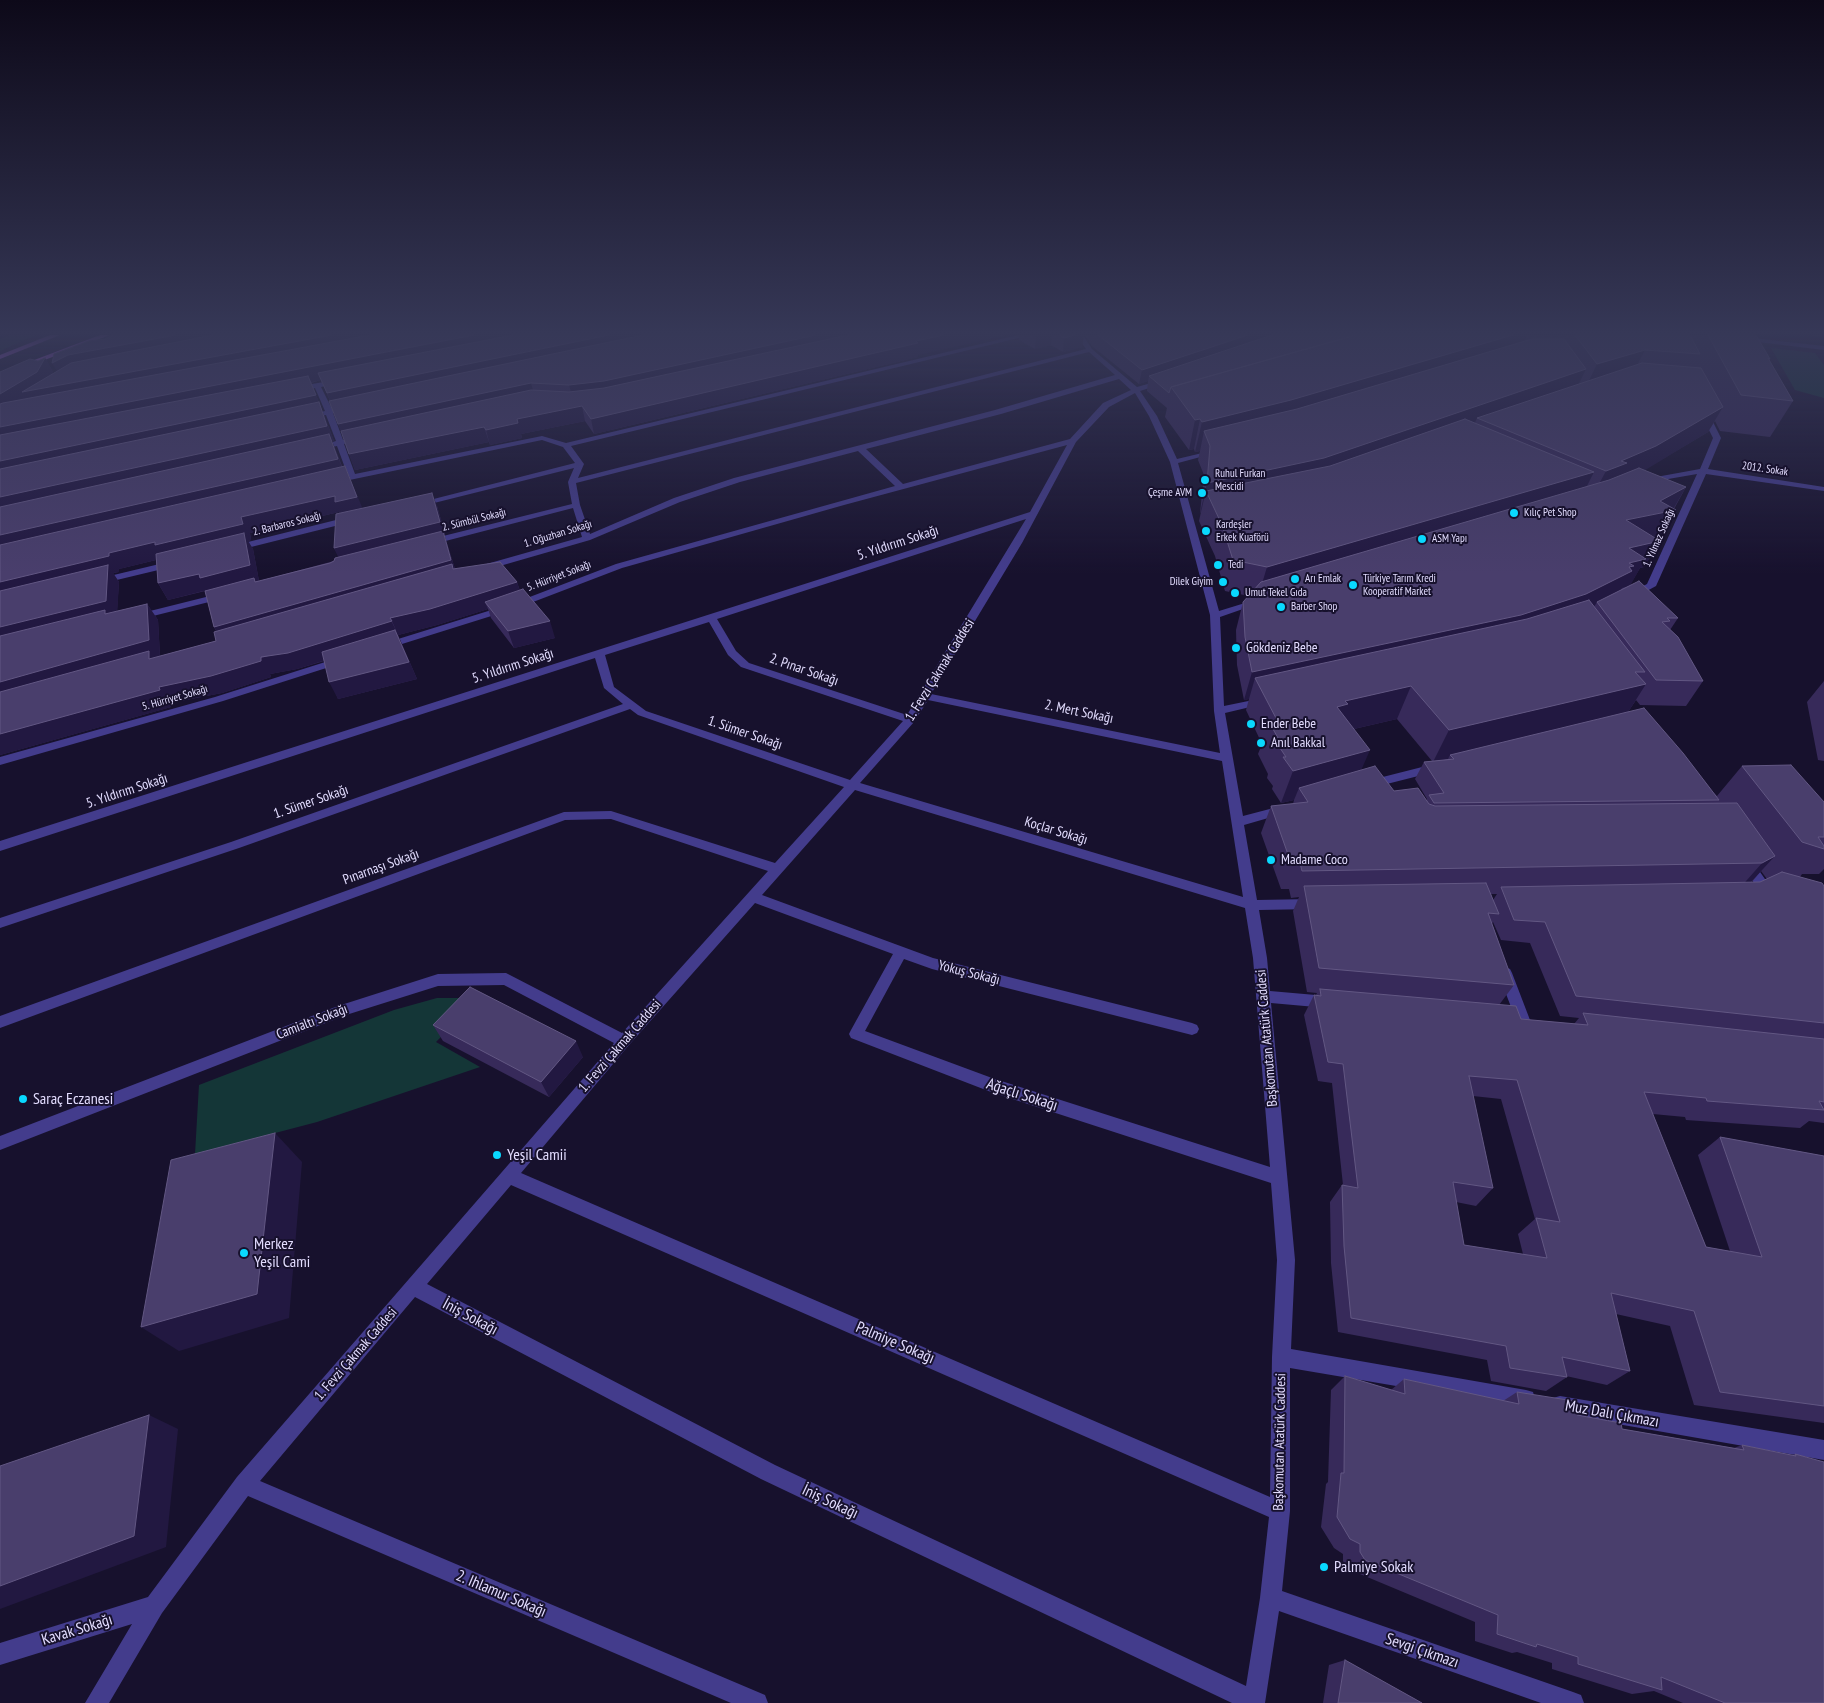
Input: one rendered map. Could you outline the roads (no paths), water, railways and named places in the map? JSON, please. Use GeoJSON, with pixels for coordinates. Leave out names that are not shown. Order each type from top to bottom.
{"type":"FeatureCollection","features":[{"type":"Feature","properties":{"kind":"street"},"geometry":{"type":"LineString","coordinates":[[302,418],[318,414]]}},
{"type":"Feature","properties":{"kind":"street"},"geometry":{"type":"LineString","coordinates":[[330,414],[352,477]]}},
{"type":"Feature","properties":{"kind":"street"},"geometry":{"type":"LineString","coordinates":[[323,484],[542,438],[566,446],[698,414]]}},
{"type":"Feature","properties":{"kind":"street"},"geometry":{"type":"LineString","coordinates":[[572,482],[837,414]]}},
{"type":"Feature","properties":{"kind":"street","name":"1. Oğuzhan Sokağı"},"geometry":{"type":"LineString","coordinates":[[475,570],[587,538],[677,500],[711,489],[989,414]]}},
{"type":"Feature","properties":{"kind":"street","name":"1. Fevzi Çakmak Caddesi"},"geometry":{"type":"LineString","coordinates":[[96,1703],[155,1606],[244,1484],[624,1041],[910,720],[1018,543],[1073,441],[1097,414]]}},
{"type":"Feature","properties":{"kind":"street","name":"Başkomutan Atatürk Caddesi"},"geometry":{"type":"LineString","coordinates":[[1158,414],[1193,518],[1215,615],[1219,711],[1260,958],[1280,1178],[1286,1260],[1281,1357],[1280,1511],[1272,1598],[1254,1702]]}},
{"type":"Feature","properties":{"kind":"street","name":"1. Yılmaz Sokağı"},"geometry":{"type":"LineString","coordinates":[[1626,599],[1651,586],[1703,471],[1717,438],[1705,414]]}},
{"type":"Feature","properties":{"kind":"street"},"geometry":{"type":"LineString","coordinates":[[311,449],[369,437]]}},
{"type":"Feature","properties":{"kind":"street","name":"5. Hürriyet Sokağı"},"geometry":{"type":"LineString","coordinates":[[377,649],[517,605],[619,566],[1073,441]]}},
{"type":"Feature","properties":{"kind":"street"},"geometry":{"type":"LineString","coordinates":[[566,446],[580,464]]}},
{"type":"Feature","properties":{"kind":"street"},"geometry":{"type":"LineString","coordinates":[[860,448],[901,487]]}},
{"type":"Feature","properties":{"kind":"street"},"geometry":{"type":"LineString","coordinates":[[1174,462],[1221,450]]}},
{"type":"Feature","properties":{"kind":"street"},"geometry":{"type":"LineString","coordinates":[[580,464],[572,482],[576,506],[587,538]]}},
{"type":"Feature","properties":{"kind":"street"},"geometry":{"type":"LineString","coordinates":[[407,506],[580,464]]}},
{"type":"Feature","properties":{"kind":"street","name":"2012. Sokak"},"geometry":{"type":"LineString","coordinates":[[1634,485],[1651,478],[1703,471],[1824,489]]}},
{"type":"Feature","properties":{"kind":"street","name":"2. Sümbül Sokağı"},"geometry":{"type":"LineString","coordinates":[[422,544],[576,506]]}},
{"type":"Feature","properties":{"kind":"street","name":"5. Yıldırım Sokağı"},"geometry":{"type":"LineString","coordinates":[[0,846],[1034,514]]}},
{"type":"Feature","properties":{"kind":"street","name":"2. Barbaros Sokağı"},"geometry":{"type":"LineString","coordinates":[[229,549],[360,518]]}},
{"type":"Feature","properties":{"kind":"street"},"geometry":{"type":"LineString","coordinates":[[88,584],[183,561]]}},
{"type":"Feature","properties":{"kind":"street"},"geometry":{"type":"LineString","coordinates":[[125,620],[230,593]]}},
{"type":"Feature","properties":{"kind":"street"},"geometry":{"type":"LineString","coordinates":[[1215,615],[1272,598]]}},
{"type":"Feature","properties":{"kind":"street","name":"2. Pınar Sokağı"},"geometry":{"type":"LineString","coordinates":[[711,617],[732,653],[745,664],[910,720]]}},
{"type":"Feature","properties":{"kind":"street","name":"1. Sümer Sokağı"},"geometry":{"type":"LineString","coordinates":[[600,653],[609,688],[642,713],[852,785]]}},
{"type":"Feature","properties":{"kind":"street","name":"5. Hürriyet Sokağı"},"geometry":{"type":"LineString","coordinates":[[0,761],[219,699],[349,658]]}},
{"type":"Feature","properties":{"kind":"street","name":"2. Mert Sokağı"},"geometry":{"type":"LineString","coordinates":[[924,696],[1227,758]]}},
{"type":"Feature","properties":{"kind":"street"},"geometry":{"type":"LineString","coordinates":[[1219,711],[1277,698]]}},
{"type":"Feature","properties":{"kind":"street","name":"1. Sümer Sokağı"},"geometry":{"type":"LineString","coordinates":[[0,923],[235,845],[631,705]]}},
{"type":"Feature","properties":{"kind":"street"},"geometry":{"type":"LineString","coordinates":[[1360,787],[1391,783],[1447,765]]}},
{"type":"Feature","properties":{"kind":"street","name":"Koçlar Sokağı"},"geometry":{"type":"LineString","coordinates":[[852,785],[1252,906],[1330,904]]}},
{"type":"Feature","properties":{"kind":"street"},"geometry":{"type":"LineString","coordinates":[[1238,822],[1295,806]]}},
{"type":"Feature","properties":{"kind":"street","name":"Pınarnaşı Sokağı"},"geometry":{"type":"LineString","coordinates":[[0,1022],[564,816],[611,815],[777,869]]}},
{"type":"Feature","properties":{"kind":"street"},"geometry":{"type":"LineString","coordinates":[[1741,854],[1767,886],[1748,893]]}},
{"type":"Feature","properties":{"kind":"street","name":"Yokuş Sokağı"},"geometry":{"type":"LineString","coordinates":[[752,897],[932,964],[1192,1029]]}},
{"type":"Feature","properties":{"kind":"street","name":"Ağaçlı Sokağı"},"geometry":{"type":"LineString","coordinates":[[902,952],[856,1034],[991,1085],[1280,1178]]}},
{"type":"Feature","properties":{"kind":"street"},"geometry":{"type":"LineString","coordinates":[[1499,956],[1528,1020],[1504,1018]]}},
{"type":"Feature","properties":{"kind":"street","name":"Camialtı Sokağı"},"geometry":{"type":"LineString","coordinates":[[0,1142],[344,1010],[438,980],[506,980],[624,1041]]}},
{"type":"Feature","properties":{"kind":"street"},"geometry":{"type":"LineString","coordinates":[[1264,996],[1341,1003]]}},
{"type":"Feature","properties":{"kind":"street","name":"Palmiye Sokağı"},"geometry":{"type":"LineString","coordinates":[[509,1176],[1280,1511]]}},
{"type":"Feature","properties":{"kind":"street","name":"İniş Sokağı"},"geometry":{"type":"LineString","coordinates":[[414,1287],[768,1472],[1254,1702]]}},
{"type":"Feature","properties":{"kind":"street","name":"Muz Dalı Çıkmazı"},"geometry":{"type":"LineString","coordinates":[[1281,1357],[1824,1450]]}},
{"type":"Feature","properties":{"kind":"street","name":"2. Ihlamur Sokağı"},"geometry":{"type":"LineString","coordinates":[[244,1484],[758,1703]]}},
{"type":"Feature","properties":{"kind":"street","name":"Sevgi Çıkmazı"},"geometry":{"type":"LineString","coordinates":[[1272,1598],[1573,1703]]}},
{"type":"Feature","properties":{"kind":"street","name":"Kavak Sokağı"},"geometry":{"type":"LineString","coordinates":[[0,1654],[155,1606]]}},
{"type":"Feature","properties":{"kind":"place","name":"Ruhul Furkan Mescidi"},"geometry":{"type":"Point","coordinates":[1205,480]}},
{"type":"Feature","properties":{"kind":"place","name":"Çeşme AVM"},"geometry":{"type":"Point","coordinates":[1202,493]}},
{"type":"Feature","properties":{"kind":"place","name":"Kılıç Pet Shop"},"geometry":{"type":"Point","coordinates":[1514,513]}},
{"type":"Feature","properties":{"kind":"place","name":"Kardeşler Erkek Kuaförü"},"geometry":{"type":"Point","coordinates":[1206,531]}},
{"type":"Feature","properties":{"kind":"place","name":"ASM Yapı"},"geometry":{"type":"Point","coordinates":[1422,539]}},
{"type":"Feature","properties":{"kind":"place","name":"Tedi"},"geometry":{"type":"Point","coordinates":[1218,565]}},
{"type":"Feature","properties":{"kind":"place","name":"Arı Emlak"},"geometry":{"type":"Point","coordinates":[1295,579]}},
{"type":"Feature","properties":{"kind":"place","name":"Dilek Giyim"},"geometry":{"type":"Point","coordinates":[1223,582]}},
{"type":"Feature","properties":{"kind":"place","name":"Türkiye Tarım Kredi Kooperatif Market"},"geometry":{"type":"Point","coordinates":[1353,585]}},
{"type":"Feature","properties":{"kind":"place","name":"Umut Tekel Gıda"},"geometry":{"type":"Point","coordinates":[1235,593]}},
{"type":"Feature","properties":{"kind":"place","name":"Barber Shop"},"geometry":{"type":"Point","coordinates":[1281,607]}},
{"type":"Feature","properties":{"kind":"place","name":"Gökdeniz Bebe"},"geometry":{"type":"Point","coordinates":[1236,648]}},
{"type":"Feature","properties":{"kind":"place","name":"Ender Bebe"},"geometry":{"type":"Point","coordinates":[1251,724]}},
{"type":"Feature","properties":{"kind":"place","name":"Anıl Bakkal"},"geometry":{"type":"Point","coordinates":[1261,743]}},
{"type":"Feature","properties":{"kind":"place","name":"Madame Coco"},"geometry":{"type":"Point","coordinates":[1271,860]}},
{"type":"Feature","properties":{"kind":"place","name":"Saraç Eczanesi"},"geometry":{"type":"Point","coordinates":[23,1099]}},
{"type":"Feature","properties":{"kind":"place","name":"Yeşil Camii"},"geometry":{"type":"Point","coordinates":[497,1155]}},
{"type":"Feature","properties":{"kind":"place","name":"Merkez Yeşil Cami"},"geometry":{"type":"Point","coordinates":[244,1253]}},
{"type":"Feature","properties":{"kind":"place","name":"Palmiye Sokak"},"geometry":{"type":"Point","coordinates":[1324,1567]}}]}
